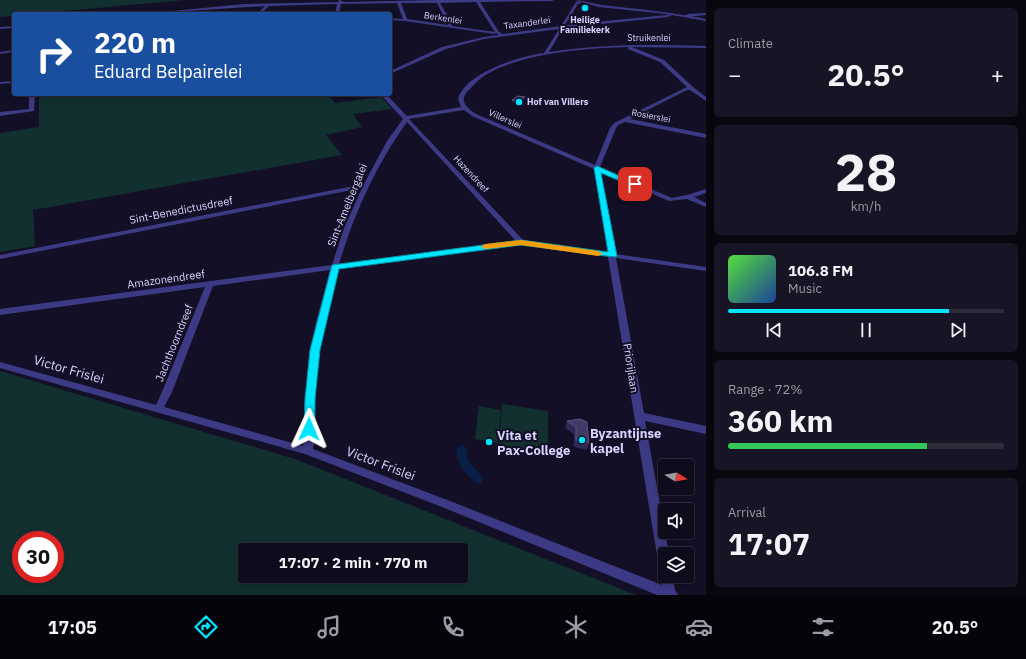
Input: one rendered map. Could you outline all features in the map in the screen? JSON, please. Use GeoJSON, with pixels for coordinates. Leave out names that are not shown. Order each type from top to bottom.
{"type":"FeatureCollection","features":[{"type":"Feature","properties":{"kind":"street"},"geometry":{"type":"LineString","coordinates":[[166,12],[244,5],[552,0]]}},
{"type":"Feature","properties":{"kind":"street"},"geometry":{"type":"LineString","coordinates":[[438,1],[450,23],[450,27]]}},
{"type":"Feature","properties":{"kind":"street"},"geometry":{"type":"LineString","coordinates":[[477,1],[497,34]]}},
{"type":"Feature","properties":{"kind":"street"},"geometry":{"type":"LineString","coordinates":[[407,118],[464,108],[460,102],[461,95],[475,79],[499,66],[545,54],[579,1],[606,7],[672,14],[706,20]]}},
{"type":"Feature","properties":{"kind":"street"},"geometry":{"type":"LineString","coordinates":[[399,3],[405,20]]}},
{"type":"Feature","properties":{"kind":"street"},"geometry":{"type":"LineString","coordinates":[[261,12],[268,5]]}},
{"type":"Feature","properties":{"kind":"street","name":"Taxanderlei"},"geometry":{"type":"LineString","coordinates":[[392,72],[444,48],[497,34],[668,16],[672,14]]}},
{"type":"Feature","properties":{"kind":"street"},"geometry":{"type":"LineString","coordinates":[[686,16],[688,14],[706,14]]}},
{"type":"Feature","properties":{"kind":"street","name":"Berkenlei"},"geometry":{"type":"LineString","coordinates":[[392,19],[497,34]]}},
{"type":"Feature","properties":{"kind":"street"},"geometry":{"type":"LineString","coordinates":[[0,28],[12,27]]}},
{"type":"Feature","properties":{"kind":"street"},"geometry":{"type":"LineString","coordinates":[[628,46],[662,61],[690,88],[706,99]]}},
{"type":"Feature","properties":{"kind":"street","name":"Struikenlei"},"geometry":{"type":"LineString","coordinates":[[545,54],[628,46],[706,47]]}},
{"type":"Feature","properties":{"kind":"street"},"geometry":{"type":"LineString","coordinates":[[0,52],[12,51]]}},
{"type":"Feature","properties":{"kind":"street"},"geometry":{"type":"LineString","coordinates":[[0,83],[12,82]]}},
{"type":"Feature","properties":{"kind":"street"},"geometry":{"type":"LineString","coordinates":[[624,120],[690,88]]}},
{"type":"Feature","properties":{"kind":"street"},"geometry":{"type":"LineString","coordinates":[[0,114],[32,110],[32,96]]}},
{"type":"Feature","properties":{"kind":"street","name":"Hazendreef"},"geometry":{"type":"LineString","coordinates":[[385,96],[521,242]]}},
{"type":"Feature","properties":{"kind":"street","name":"Villerslei"},"geometry":{"type":"LineString","coordinates":[[464,108],[480,117],[671,200],[688,197],[706,205]]}},
{"type":"Feature","properties":{"kind":"street","name":"Sint-Amelbergalei"},"geometry":{"type":"LineString","coordinates":[[307,451],[309,444],[310,399],[315,350],[335,267],[350,222],[379,158],[407,118]]}},
{"type":"Feature","properties":{"kind":"street","name":"Rosierslei"},"geometry":{"type":"LineString","coordinates":[[597,168],[613,128],[616,124],[624,120],[706,136]]}},
{"type":"Feature","properties":{"kind":"street","name":"Priorijlaan"},"geometry":{"type":"LineString","coordinates":[[597,168],[662,547]]}},
{"type":"Feature","properties":{"kind":"street","name":"Sint-Benedictusdreef"},"geometry":{"type":"LineString","coordinates":[[0,257],[366,185]]}},
{"type":"Feature","properties":{"kind":"street"},"geometry":{"type":"LineString","coordinates":[[688,197],[706,191]]}},
{"type":"Feature","properties":{"kind":"street","name":"Amazonendreef"},"geometry":{"type":"LineString","coordinates":[[0,312],[521,242],[706,269]]}},
{"type":"Feature","properties":{"kind":"street","name":"Jachthoorndreef"},"geometry":{"type":"LineString","coordinates":[[158,410],[170,386],[210,284]]}},
{"type":"Feature","properties":{"kind":"street","name":"Victor Frislei"},"geometry":{"type":"LineString","coordinates":[[0,365],[307,451],[446,504],[671,594]]}},
{"type":"Feature","properties":{"kind":"street"},"geometry":{"type":"LineString","coordinates":[[639,416],[706,430]]}},
{"type":"Feature","properties":{"kind":"street"},"geometry":{"type":"LineString","coordinates":[[668,583],[671,594]]}},
{"type":"Feature","properties":{"kind":"green space"},"geometry":{"type":"Polygon","coordinates":[[[0,0],[185,0],[54,12],[12,12],[12,16],[0,17],[0,0]]]}},
{"type":"Feature","properties":{"kind":"green space"},"geometry":{"type":"Polygon","coordinates":[[[39,96],[330,96],[335,103],[381,97],[392,109],[353,114],[362,127],[326,135],[342,155],[33,210],[35,246],[0,252],[0,133],[39,127],[39,96]]]}},
{"type":"Feature","properties":{"kind":"green space"},"geometry":{"type":"Polygon","coordinates":[[[0,371],[298,460],[636,595],[0,595],[0,371]]]}},
{"type":"Feature","properties":{"kind":"green space"},"geometry":{"type":"Polygon","coordinates":[[[502,404],[548,411],[548,456],[499,448],[502,404]]]}},
{"type":"Feature","properties":{"kind":"green space"},"geometry":{"type":"Polygon","coordinates":[[[479,406],[501,410],[498,443],[475,439],[479,406]]]}},
{"type":"Feature","properties":{"kind":"water"},"geometry":{"type":"Polygon","coordinates":[[[461,445],[467,448],[467,459],[483,478],[482,483],[476,483],[465,472],[459,463],[457,459],[457,449],[461,445]]]}},
{"type":"Feature","properties":{"kind":"building"},"geometry":{"type":"Polygon","coordinates":[[[518,96],[525,97],[519,101],[512,100],[518,96]]]}},
{"type":"Feature","properties":{"kind":"building"},"geometry":{"type":"Polygon","coordinates":[[[580,419],[587,422],[589,443],[576,440],[576,427],[567,421],[580,419]]]}},
{"type":"Feature","properties":{"kind":"slow traffic"},"geometry":{"type":"LineString","coordinates":[[485,247],[521,242],[598,254]]}},
{"type":"Feature","properties":{"kind":"place","name":"Heilige Familiekerk"},"geometry":{"type":"Point","coordinates":[585,8]}},
{"type":"Feature","properties":{"kind":"place","name":"Hof van Villers"},"geometry":{"type":"Point","coordinates":[519,102]}},
{"type":"Feature","properties":{"kind":"place","name":"Byzantijnse kapel"},"geometry":{"type":"Point","coordinates":[582,440]}},
{"type":"Feature","properties":{"kind":"place","name":"Vita et Pax-College"},"geometry":{"type":"Point","coordinates":[489,442]}},
{"type":"Feature","properties":{"kind":"route"},"geometry":{"type":"LineString","coordinates":[[309,429],[310,399],[315,350],[335,267],[521,242],[612,256],[597,168],[635,184]]}}]}
